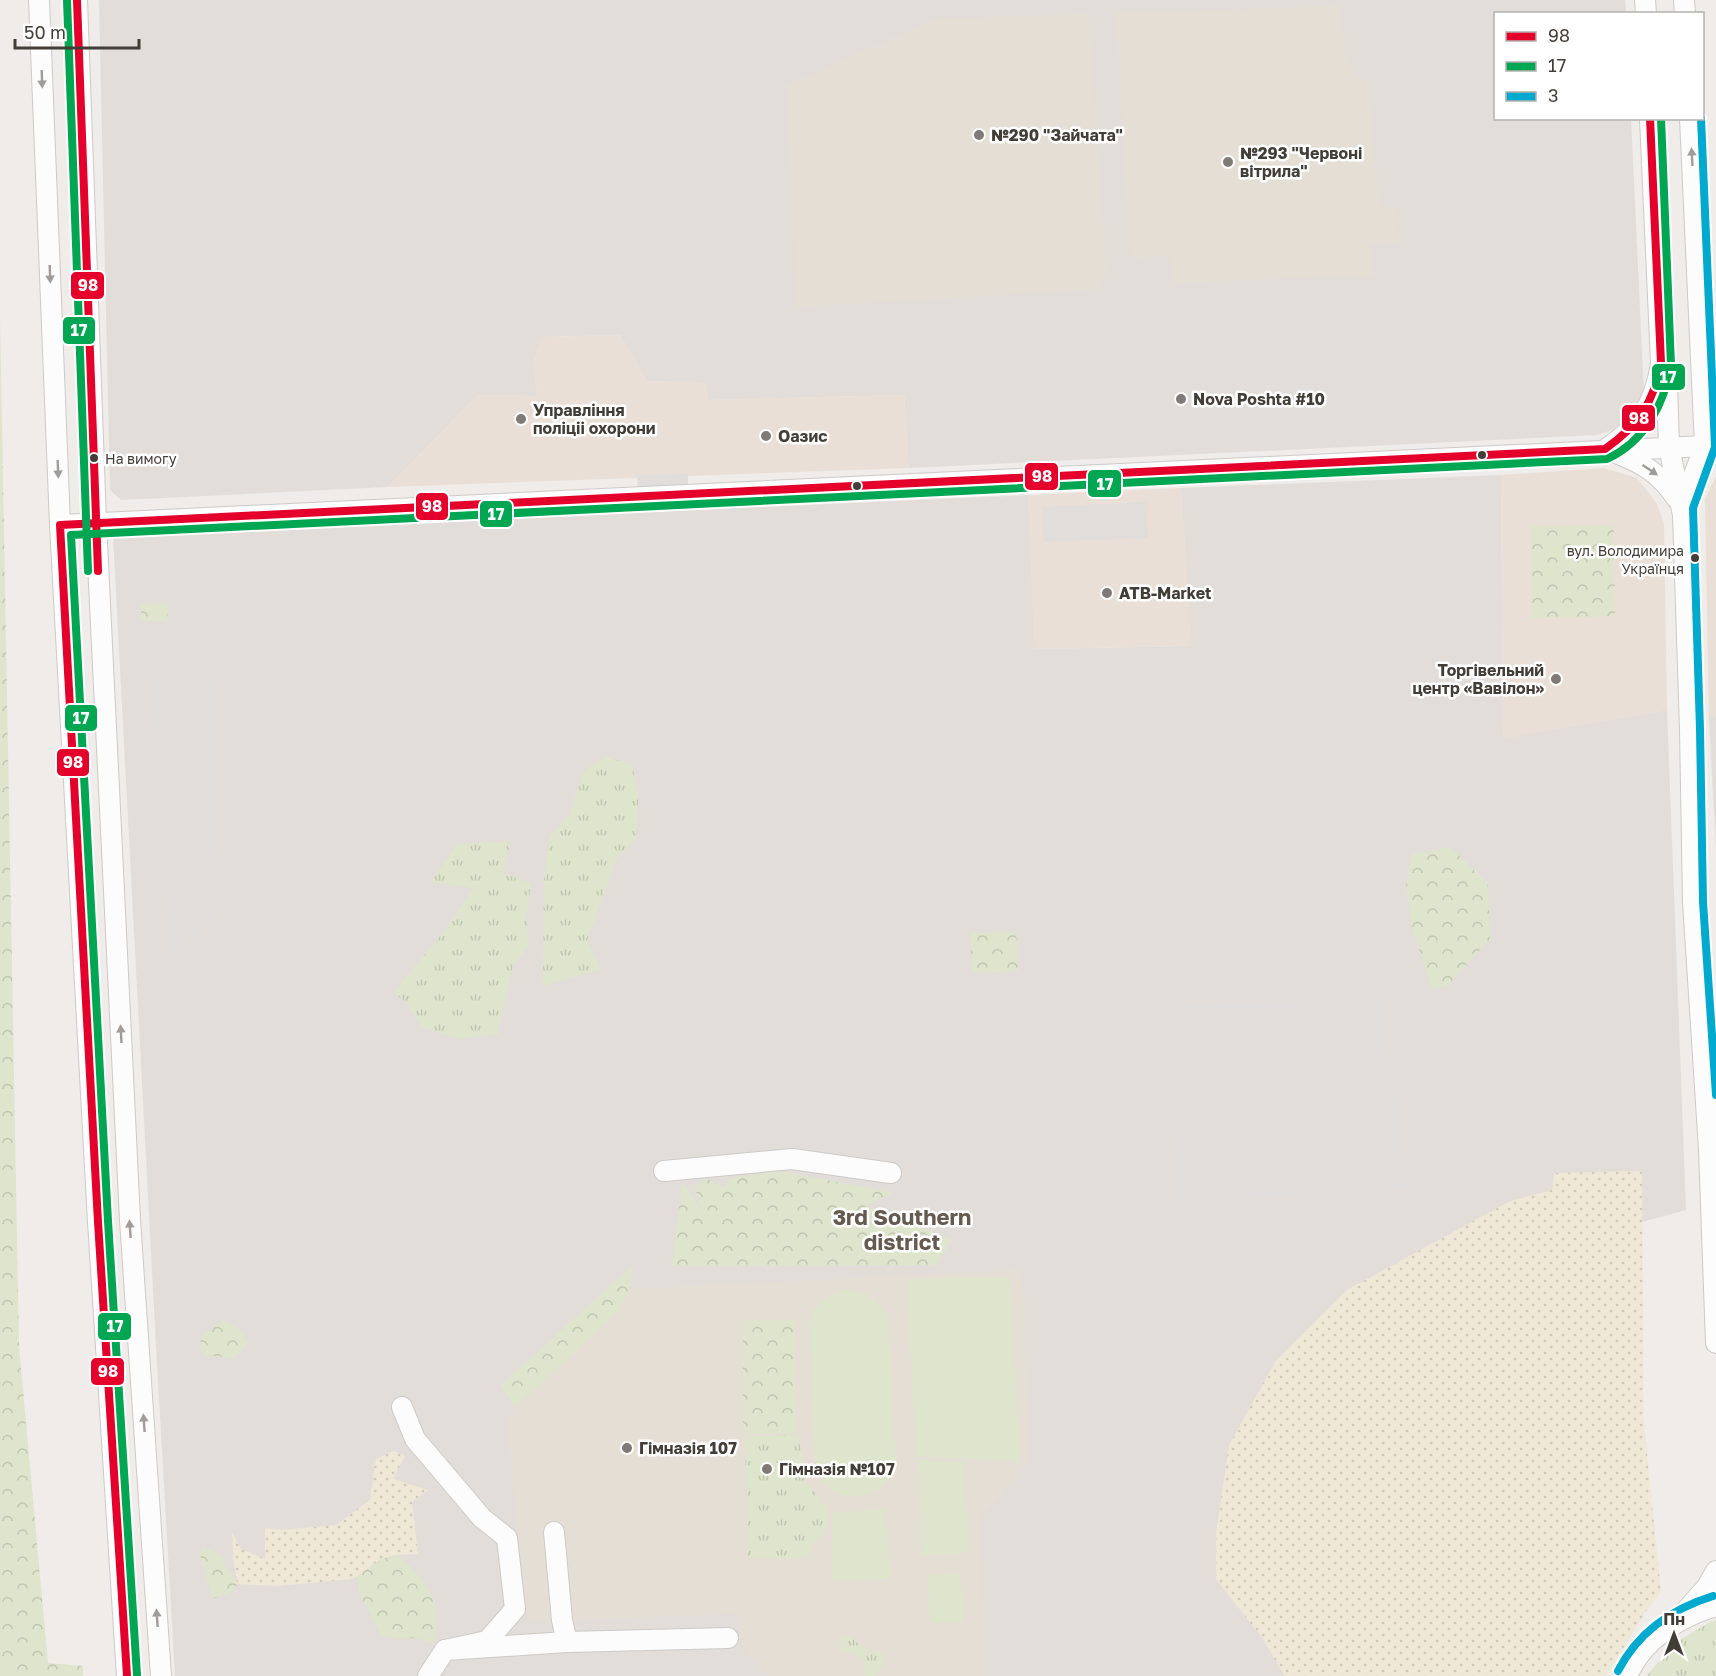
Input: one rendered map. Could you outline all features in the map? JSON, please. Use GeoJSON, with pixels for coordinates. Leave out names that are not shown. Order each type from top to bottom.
{"type":"FeatureCollection","features":[{"type":"Feature","properties":{"kind":"street"},"geometry":{"type":"LineString","coordinates":[[39,0],[60,525],[98,1222],[127,1676]]}},
{"type":"Feature","properties":{"kind":"street"},"geometry":{"type":"LineString","coordinates":[[77,0],[96,522],[130,1220],[161,1676]]}},
{"type":"Feature","properties":{"kind":"street"},"geometry":{"type":"LineString","coordinates":[[1605,449],[1626,436],[1646,410],[1658,383],[1661,363],[1650,120]]}},
{"type":"Feature","properties":{"kind":"street"},"geometry":{"type":"LineString","coordinates":[[1682,506],[1705,446],[1690,120]]}},
{"type":"Feature","properties":{"kind":"street"},"geometry":{"type":"LineString","coordinates":[[1661,363],[1667,382],[1668,447],[1682,506],[1690,729],[1693,902],[1709,1149],[1716,1343]]}},
{"type":"Feature","properties":{"kind":"street"},"geometry":{"type":"LineString","coordinates":[[60,525],[1605,449],[1705,446]]}},
{"type":"Feature","properties":{"kind":"street"},"geometry":{"type":"LineString","coordinates":[[1605,449],[1649,468],[1662,479],[1682,506]]}},
{"type":"Feature","properties":{"kind":"street"},"geometry":{"type":"LineString","coordinates":[[664,1171],[792,1159],[891,1173]]}},
{"type":"Feature","properties":{"kind":"street"},"geometry":{"type":"LineString","coordinates":[[402,1407],[415,1439],[482,1518],[507,1538],[515,1609],[487,1641],[445,1650],[428,1676]]}},
{"type":"Feature","properties":{"kind":"street"},"geometry":{"type":"LineString","coordinates":[[554,1532],[562,1620],[567,1642]]}},
{"type":"Feature","properties":{"kind":"street"},"geometry":{"type":"LineString","coordinates":[[1626,1676],[1646,1647],[1673,1624],[1707,1587],[1716,1571]]}},
{"type":"Feature","properties":{"kind":"street"},"geometry":{"type":"LineString","coordinates":[[1673,1624],[1696,1611],[1716,1605]]}},
{"type":"Feature","properties":{"kind":"street"},"geometry":{"type":"LineString","coordinates":[[445,1650],[567,1642],[728,1638]]}},
{"type":"Feature","properties":{"kind":"shaded area"},"geometry":{"type":"Polygon","coordinates":[[[99,0],[1625,0],[1626,12],[1494,12],[1494,120],[1631,120],[1644,395],[1633,414],[1612,430],[1597,435],[909,468],[904,395],[708,400],[706,383],[647,381],[620,335],[542,337],[534,362],[537,396],[478,395],[388,487],[121,500],[110,490],[99,0]]]}},
{"type":"Feature","properties":{"kind":"shaded area"},"geometry":{"type":"Polygon","coordinates":[[[1340,6],[1346,64],[1368,84],[1379,206],[1398,207],[1399,243],[1371,245],[1373,275],[1172,283],[1170,256],[1130,258],[1116,13],[1340,6]]]}},
{"type":"Feature","properties":{"kind":"shaded area"},"geometry":{"type":"Polygon","coordinates":[[[1088,14],[1106,268],[1101,289],[796,307],[787,85],[935,19],[1088,14]]]}},
{"type":"Feature","properties":{"kind":"shaded area"},"geometry":{"type":"Polygon","coordinates":[[[620,335],[647,381],[706,383],[708,400],[904,395],[909,468],[388,487],[478,395],[537,396],[534,362],[542,337],[620,335]]]}},
{"type":"Feature","properties":{"kind":"shaded area"},"geometry":{"type":"Polygon","coordinates":[[[1604,468],[1637,478],[1657,504],[1664,524],[1667,710],[1503,739],[1501,475],[1604,468]]]}},
{"type":"Feature","properties":{"kind":"shaded area"},"geometry":{"type":"Polygon","coordinates":[[[688,474],[688,491],[638,492],[637,475],[688,474]]]}},
{"type":"Feature","properties":{"kind":"shaded area"},"geometry":{"type":"Polygon","coordinates":[[[1501,475],[1503,738],[1667,710],[1686,1210],[1379,1294],[1335,1676],[175,1676],[113,536],[1028,495],[1035,649],[1191,646],[1181,488],[1501,475]]]}},
{"type":"Feature","properties":{"kind":"shaded area"},"geometry":{"type":"Polygon","coordinates":[[[1716,476],[1716,716],[1709,717],[1705,499],[1716,476]]]}},
{"type":"Feature","properties":{"kind":"shaded area"},"geometry":{"type":"Polygon","coordinates":[[[1181,488],[1192,646],[1034,649],[1028,495],[1181,488]]]}},
{"type":"Feature","properties":{"kind":"shaded area"},"geometry":{"type":"Polygon","coordinates":[[[1146,502],[1148,538],[1044,542],[1042,507],[1146,502]]]}},
{"type":"Feature","properties":{"kind":"shaded area"},"geometry":{"type":"Polygon","coordinates":[[[211,678],[222,914],[167,955],[155,679],[211,678]]]}},
{"type":"Feature","properties":{"kind":"shaded area"},"geometry":{"type":"Polygon","coordinates":[[[1716,716],[1716,849],[1709,717],[1716,716]]]}},
{"type":"Feature","properties":{"kind":"shaded area"},"geometry":{"type":"Polygon","coordinates":[[[1379,1000],[1409,1188],[1176,1202],[1167,1041],[1186,1041],[1183,1005],[1379,1000]]]}},
{"type":"Feature","properties":{"kind":"shaded area","name":"Гімназія №107"},"geometry":{"type":"Polygon","coordinates":[[[1022,1270],[1029,1461],[980,1519],[985,1676],[769,1676],[745,1652],[736,1614],[528,1621],[507,1426],[511,1413],[619,1310],[628,1289],[1022,1270]]]}},
{"type":"Feature","properties":{"kind":"green space"},"geometry":{"type":"Polygon","coordinates":[[[0,316],[19,1347],[48,1663],[83,1666],[83,1676],[0,1676],[0,316]]]}},
{"type":"Feature","properties":{"kind":"green space"},"geometry":{"type":"Polygon","coordinates":[[[1614,525],[1615,616],[1532,618],[1530,526],[1614,525]]]}},
{"type":"Feature","properties":{"kind":"green space"},"geometry":{"type":"Polygon","coordinates":[[[167,603],[168,621],[141,621],[141,604],[167,603]]]}},
{"type":"Feature","properties":{"kind":"green space"},"geometry":{"type":"Polygon","coordinates":[[[606,757],[632,764],[638,794],[637,838],[617,858],[587,940],[601,969],[543,986],[544,875],[550,836],[569,815],[584,771],[606,757]]]}},
{"type":"Feature","properties":{"kind":"green space"},"geometry":{"type":"Polygon","coordinates":[[[511,841],[502,873],[531,883],[526,917],[529,946],[513,965],[498,1034],[458,1039],[421,1027],[409,1006],[394,992],[446,929],[473,888],[431,882],[457,844],[511,841]]]}},
{"type":"Feature","properties":{"kind":"green space"},"geometry":{"type":"Polygon","coordinates":[[[1451,847],[1488,884],[1490,939],[1448,985],[1432,989],[1412,928],[1406,886],[1412,854],[1451,847]]]}},
{"type":"Feature","properties":{"kind":"green space"},"geometry":{"type":"Polygon","coordinates":[[[1016,932],[1018,971],[972,973],[970,933],[1016,932]]]}},
{"type":"Feature","properties":{"kind":"green space"},"geometry":{"type":"Polygon","coordinates":[[[780,1171],[894,1193],[865,1206],[952,1240],[936,1265],[672,1266],[682,1181],[702,1212],[695,1186],[706,1179],[726,1187],[730,1178],[780,1171]]]}},
{"type":"Feature","properties":{"kind":"green space"},"geometry":{"type":"Polygon","coordinates":[[[631,1267],[633,1270],[631,1284],[619,1310],[516,1407],[500,1386],[631,1267]]]}},
{"type":"Feature","properties":{"kind":"green space"},"geometry":{"type":"Polygon","coordinates":[[[1009,1277],[1020,1461],[916,1457],[907,1279],[1009,1277]]]}},
{"type":"Feature","properties":{"kind":"green space"},"geometry":{"type":"Polygon","coordinates":[[[842,1290],[869,1296],[888,1317],[896,1463],[882,1486],[871,1493],[859,1496],[847,1496],[835,1492],[825,1485],[816,1473],[809,1321],[821,1301],[842,1290]]]}},
{"type":"Feature","properties":{"kind":"green space"},"geometry":{"type":"Polygon","coordinates":[[[223,1320],[239,1329],[248,1343],[235,1358],[206,1355],[199,1349],[202,1336],[223,1320]]]}},
{"type":"Feature","properties":{"kind":"green space"},"geometry":{"type":"Polygon","coordinates":[[[743,1320],[794,1320],[796,1433],[743,1434],[743,1320]]]}},
{"type":"Feature","properties":{"kind":"green space"},"geometry":{"type":"Polygon","coordinates":[[[799,1435],[804,1479],[829,1512],[829,1522],[822,1535],[812,1544],[805,1559],[748,1557],[745,1436],[799,1435]]]}},
{"type":"Feature","properties":{"kind":"green space"},"geometry":{"type":"Polygon","coordinates":[[[918,1460],[964,1462],[969,1553],[922,1555],[918,1460]]]}},
{"type":"Feature","properties":{"kind":"green space"},"geometry":{"type":"Polygon","coordinates":[[[885,1509],[891,1579],[832,1581],[832,1513],[885,1509]]]}},
{"type":"Feature","properties":{"kind":"green space"},"geometry":{"type":"Polygon","coordinates":[[[203,1547],[222,1556],[223,1563],[238,1584],[231,1592],[212,1599],[200,1554],[203,1547]]]}},
{"type":"Feature","properties":{"kind":"green space"},"geometry":{"type":"Polygon","coordinates":[[[395,1555],[415,1572],[431,1594],[437,1614],[435,1643],[415,1638],[398,1639],[381,1635],[358,1591],[356,1566],[395,1555]]]}},
{"type":"Feature","properties":{"kind":"green space"},"geometry":{"type":"Polygon","coordinates":[[[960,1574],[964,1621],[930,1623],[927,1575],[960,1574]]]}},
{"type":"Feature","properties":{"kind":"green space"},"geometry":{"type":"Polygon","coordinates":[[[1716,1620],[1716,1676],[1647,1676],[1673,1644],[1716,1620]]]}},
{"type":"Feature","properties":{"kind":"green space"},"geometry":{"type":"Polygon","coordinates":[[[849,1636],[869,1652],[880,1651],[885,1659],[878,1676],[863,1676],[866,1663],[862,1658],[840,1649],[843,1637],[849,1636]]]}},
{"type":"Feature","properties":{"kind":"sand"},"geometry":{"type":"Polygon","coordinates":[[[1642,1171],[1644,1423],[1661,1592],[1645,1613],[1606,1676],[1285,1676],[1262,1638],[1216,1579],[1216,1533],[1229,1445],[1275,1362],[1347,1290],[1510,1201],[1552,1190],[1554,1173],[1642,1171]]]}},
{"type":"Feature","properties":{"kind":"sand"},"geometry":{"type":"Polygon","coordinates":[[[393,1451],[405,1456],[393,1479],[428,1490],[412,1502],[418,1554],[395,1555],[381,1559],[353,1579],[276,1586],[238,1584],[232,1532],[241,1549],[265,1559],[265,1528],[284,1530],[336,1525],[370,1500],[376,1459],[393,1451]]]}},
{"type":"Feature","properties":{"kind":"transit line","name":"17"},"geometry":{"type":"LineString","coordinates":[[67,0],[88,571]]}},
{"type":"Feature","properties":{"kind":"transit line","name":"98"},"geometry":{"type":"LineString","coordinates":[[77,0],[98,571]]}},
{"type":"Feature","properties":{"kind":"transit line","name":"98"},"geometry":{"type":"LineString","coordinates":[[127,1676],[98,1222],[60,525],[1605,449],[1627,431],[1643,412],[1654,390],[1661,363],[1650,120]]}},
{"type":"Feature","properties":{"kind":"transit line","name":"17"},"geometry":{"type":"LineString","coordinates":[[137,1675],[108,1221],[71,535],[1607,459],[1632,442],[1651,420],[1658,408],[1671,365],[1661,120]]}},
{"type":"Feature","properties":{"kind":"transit line","name":"3"},"geometry":{"type":"LineString","coordinates":[[1701,120],[1715,447],[1693,508],[1703,902],[1716,1095]]}},
{"type":"Feature","properties":{"kind":"transit line","name":"3"},"geometry":{"type":"LineString","coordinates":[[1618,1671],[1635,1645],[1657,1624],[1683,1608],[1713,1596]]}},
{"type":"Feature","properties":{"kind":"place","name":"№290 \"Зайчата\""},"geometry":{"type":"Point","coordinates":[979,135]}},
{"type":"Feature","properties":{"kind":"place","name":"№293 \"Червоні вітрила\""},"geometry":{"type":"Point","coordinates":[1228,162]}},
{"type":"Feature","properties":{"kind":"place","name":"Nova Poshta #10"},"geometry":{"type":"Point","coordinates":[1181,399]}},
{"type":"Feature","properties":{"kind":"place","name":"Управлiння полiцii охорони"},"geometry":{"type":"Point","coordinates":[521,419]}},
{"type":"Feature","properties":{"kind":"place","name":"Оазис"},"geometry":{"type":"Point","coordinates":[766,436]}},
{"type":"Feature","properties":{"kind":"place","name":"На вимогу"},"geometry":{"type":"Point","coordinates":[94,458]}},
{"type":"Feature","properties":{"kind":"place","name":"вул. Володимира Українця"},"geometry":{"type":"Point","coordinates":[1695,558]}},
{"type":"Feature","properties":{"kind":"place","name":"ATB-Market"},"geometry":{"type":"Point","coordinates":[1107,593]}},
{"type":"Feature","properties":{"kind":"place","name":"Торгівельний центр «Вавілон»"},"geometry":{"type":"Point","coordinates":[1556,679]}},
{"type":"Feature","properties":{"kind":"place","name":"Гімназія 107"},"geometry":{"type":"Point","coordinates":[627,1448]}},
{"type":"Feature","properties":{"kind":"place","name":"Гімназія №107"},"geometry":{"type":"Point","coordinates":[767,1469]}},
{"type":"Feature","properties":{"kind":"district","name":"3rd Southern district"},"geometry":{"type":"Point","coordinates":[902,1230]}}]}
